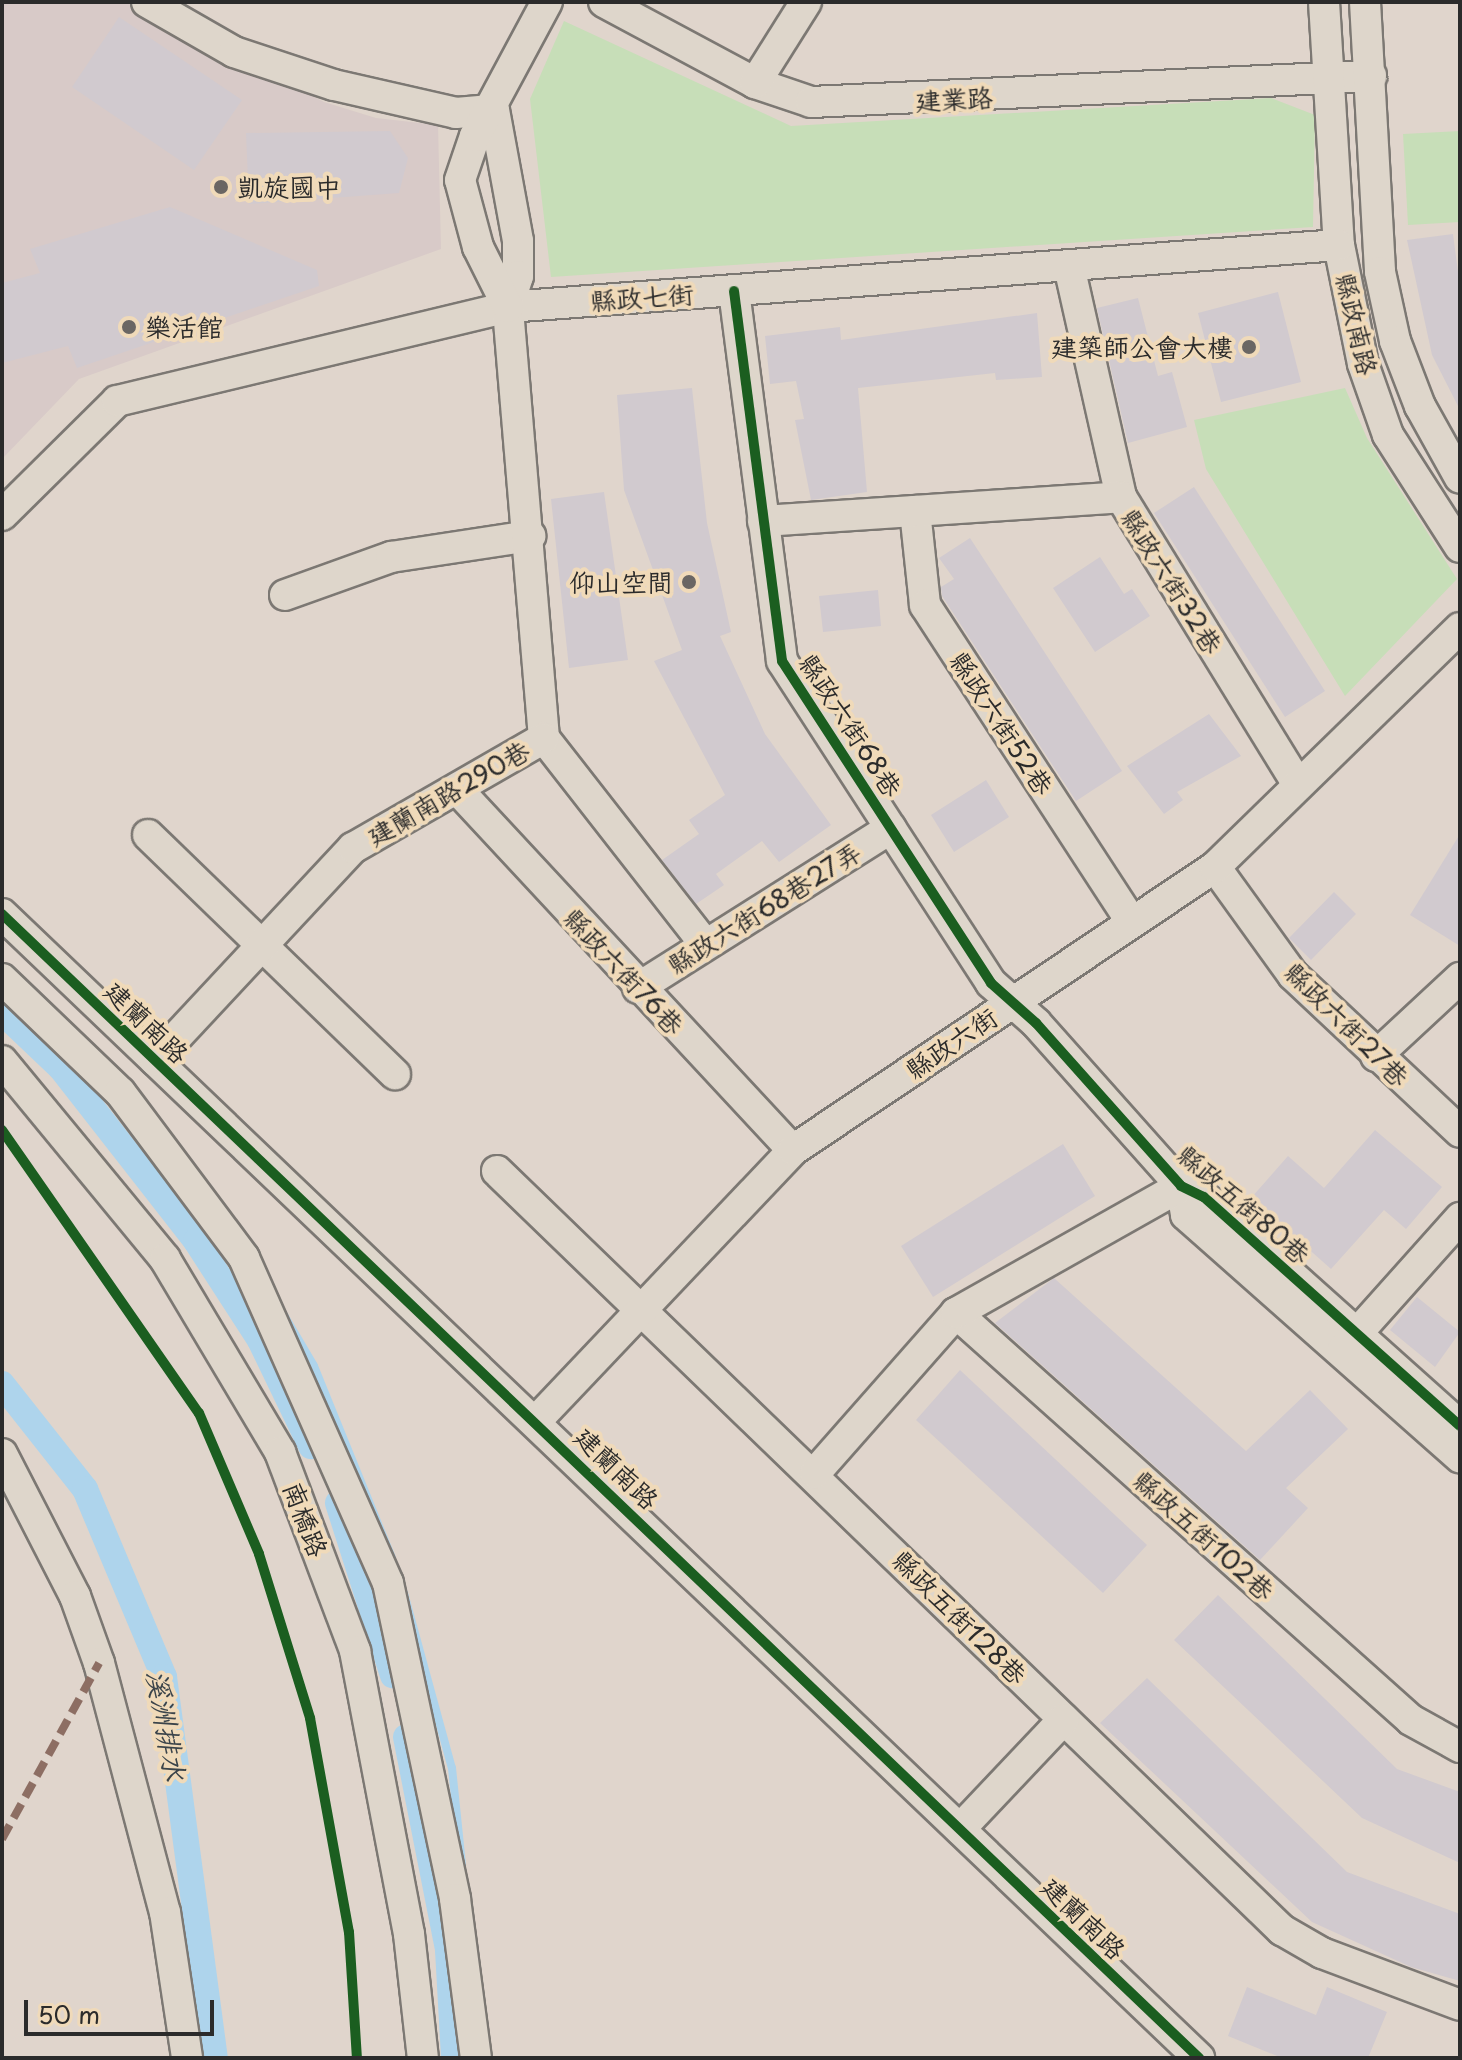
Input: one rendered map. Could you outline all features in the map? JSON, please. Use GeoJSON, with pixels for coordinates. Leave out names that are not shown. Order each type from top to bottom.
{"type":"FeatureCollection","features":[{"type":"Feature","properties":{"kind":"street"},"geometry":{"type":"LineString","coordinates":[[147,2],[234,52],[334,85],[456,113],[494,110]]}},
{"type":"Feature","properties":{"kind":"street"},"geometry":{"type":"LineString","coordinates":[[508,307],[478,247],[460,180],[475,136],[494,110],[547,2]]}},
{"type":"Feature","properties":{"kind":"street","name":"建業路"},"geometry":{"type":"LineString","coordinates":[[604,2],[785,97],[845,105],[1371,76]]}},
{"type":"Feature","properties":{"kind":"street"},"geometry":{"type":"LineString","coordinates":[[755,83],[806,2]]}},
{"type":"Feature","properties":{"kind":"street","name":"縣政南路"},"geometry":{"type":"LineString","coordinates":[[1324,2],[1339,245],[1363,364],[1388,435],[1460,547]]}},
{"type":"Feature","properties":{"kind":"street","name":"縣政南路"},"geometry":{"type":"LineString","coordinates":[[1365,2],[1380,272],[1392,327],[1420,406],[1460,478]]}},
{"type":"Feature","properties":{"kind":"street"},"geometry":{"type":"LineString","coordinates":[[494,110],[518,241],[518,276],[508,307]]}},
{"type":"Feature","properties":{"kind":"street","name":"縣政七街"},"geometry":{"type":"LineString","coordinates":[[2,515],[117,401],[508,307],[1339,245]]}},
{"type":"Feature","properties":{"kind":"street","name":"縣政六街32巷"},"geometry":{"type":"LineString","coordinates":[[1069,266],[1121,497],[1298,785]]}},
{"type":"Feature","properties":{"kind":"street","name":"縣政六街68巷"},"geometry":{"type":"LineString","coordinates":[[734,291],[782,661],[991,983],[1013,1001]]}},
{"type":"Feature","properties":{"kind":"street","name":"建蘭南路290巷"},"geometry":{"type":"LineString","coordinates":[[155,1060],[353,848],[544,738],[530,536],[508,307]]}},
{"type":"Feature","properties":{"kind":"street"},"geometry":{"type":"LineString","coordinates":[[763,521],[1121,497]]}},
{"type":"Feature","properties":{"kind":"street","name":"縣政六街52巷"},"geometry":{"type":"LineString","coordinates":[[915,511],[925,605],[1130,920]]}},
{"type":"Feature","properties":{"kind":"street"},"geometry":{"type":"LineString","coordinates":[[285,595],[391,557],[530,536]]}},
{"type":"Feature","properties":{"kind":"street","name":"縣政六街"},"geometry":{"type":"LineString","coordinates":[[536,1421],[793,1150],[1130,920],[1215,867],[1460,628]]}},
{"type":"Feature","properties":{"kind":"street"},"geometry":{"type":"LineString","coordinates":[[544,738],[705,944]]}},
{"type":"Feature","properties":{"kind":"street","name":"縣政六街76巷"},"geometry":{"type":"LineString","coordinates":[[457,789],[638,988],[793,1150]]}},
{"type":"Feature","properties":{"kind":"street","name":"縣政六街68巷27弄"},"geometry":{"type":"LineString","coordinates":[[638,988],[891,828]]}},
{"type":"Feature","properties":{"kind":"street"},"geometry":{"type":"LineString","coordinates":[[148,835],[395,1074]]}},
{"type":"Feature","properties":{"kind":"street","name":"縣政六街27巷"},"geometry":{"type":"LineString","coordinates":[[1215,867],[1293,975],[1460,1132]]}},
{"type":"Feature","properties":{"kind":"street","name":"建蘭南路"},"geometry":{"type":"LineString","coordinates":[[2,914],[536,1421],[1199,2058]]}},
{"type":"Feature","properties":{"kind":"street"},"geometry":{"type":"LineString","coordinates":[[1376,1056],[1460,978]]}},
{"type":"Feature","properties":{"kind":"street"},"geometry":{"type":"LineString","coordinates":[[2,979],[120,1092],[244,1258],[388,1583],[455,1899],[476,2058]]}},
{"type":"Feature","properties":{"kind":"street","name":"縣政五街80巷"},"geometry":{"type":"LineString","coordinates":[[1013,1001],[1181,1186],[1204,1197],[1460,1457]]}},
{"type":"Feature","properties":{"kind":"street","name":"南橋路"},"geometry":{"type":"LineString","coordinates":[[2,1061],[165,1259],[280,1452],[355,1651],[409,1934],[423,2058]]}},
{"type":"Feature","properties":{"kind":"street","name":"縣政五街128巷"},"geometry":{"type":"LineString","coordinates":[[497,1171],[815,1473],[1282,1930],[1322,1953],[1460,2005]]}},
{"type":"Feature","properties":{"kind":"street"},"geometry":{"type":"LineString","coordinates":[[815,1473],[956,1313],[1181,1186]]}},
{"type":"Feature","properties":{"kind":"street"},"geometry":{"type":"LineString","coordinates":[[1347,1343],[1460,1218]]}},
{"type":"Feature","properties":{"kind":"street","name":"縣政五街102巷"},"geometry":{"type":"LineString","coordinates":[[956,1313],[1411,1720],[1460,1747]]}},
{"type":"Feature","properties":{"kind":"street","name":"縣政五街80巷"},"geometry":{"type":"LineString","coordinates":[[1347,1343],[1460,1426]]}},
{"type":"Feature","properties":{"kind":"street"},"geometry":{"type":"LineString","coordinates":[[2,1454],[75,1596],[108,1694],[165,1912],[187,2058]]}},
{"type":"Feature","properties":{"kind":"street"},"geometry":{"type":"LineString","coordinates":[[960,1829],[1064,1719]]}},
{"type":"Feature","properties":{"kind":"shaded area","name":"凱旋國中"},"geometry":{"type":"Polygon","coordinates":[[[2,2],[128,2],[324,102],[376,118],[438,125],[441,249],[79,379],[2,459],[2,2]]]}},
{"type":"Feature","properties":{"kind":"green space"},"geometry":{"type":"Polygon","coordinates":[[[564,21],[791,126],[1271,98],[1315,115],[1313,227],[551,277],[530,99],[564,21]]]}},
{"type":"Feature","properties":{"kind":"green space"},"geometry":{"type":"Polygon","coordinates":[[[1460,131],[1460,222],[1408,225],[1403,134],[1460,131]]]}},
{"type":"Feature","properties":{"kind":"green space"},"geometry":{"type":"Polygon","coordinates":[[[1345,388],[1367,438],[1457,579],[1345,696],[1206,469],[1194,420],[1345,388]]]}},
{"type":"Feature","properties":{"kind":"building"},"geometry":{"type":"Polygon","coordinates":[[[119,17],[242,100],[194,170],[72,87],[119,17]]]}},
{"type":"Feature","properties":{"kind":"building"},"geometry":{"type":"Polygon","coordinates":[[[390,131],[408,158],[399,193],[249,204],[246,133],[390,131]]]}},
{"type":"Feature","properties":{"kind":"building","name":"樂活館"},"geometry":{"type":"Polygon","coordinates":[[[170,207],[317,270],[319,286],[77,368],[68,346],[2,363],[2,283],[40,273],[30,249],[170,207]]]}},
{"type":"Feature","properties":{"kind":"building"},"geometry":{"type":"Polygon","coordinates":[[[1453,234],[1460,287],[1460,410],[1432,355],[1407,240],[1453,234]]]}},
{"type":"Feature","properties":{"kind":"building","name":"建築師公會大樓"},"geometry":{"type":"Polygon","coordinates":[[[1278,292],[1301,382],[1221,402],[1198,313],[1278,292]]]}},
{"type":"Feature","properties":{"kind":"building"},"geometry":{"type":"Polygon","coordinates":[[[1138,298],[1158,376],[1172,372],[1187,427],[1128,443],[1097,308],[1138,298]]]}},
{"type":"Feature","properties":{"kind":"building"},"geometry":{"type":"Polygon","coordinates":[[[1037,313],[1042,377],[996,380],[995,373],[858,388],[867,492],[811,500],[795,420],[804,419],[796,381],[770,384],[765,336],[840,327],[841,340],[1037,313]]]}},
{"type":"Feature","properties":{"kind":"building"},"geometry":{"type":"Polygon","coordinates":[[[692,388],[707,523],[731,632],[720,636],[765,734],[831,825],[779,862],[762,841],[716,874],[724,885],[696,904],[662,860],[699,834],[689,820],[725,795],[654,661],[682,650],[624,490],[617,395],[692,388]]]}},
{"type":"Feature","properties":{"kind":"building"},"geometry":{"type":"Polygon","coordinates":[[[1194,487],[1325,691],[1285,717],[1154,513],[1194,487]]]}},
{"type":"Feature","properties":{"kind":"building"},"geometry":{"type":"Polygon","coordinates":[[[604,492],[628,660],[569,668],[551,499],[604,492]]]}},
{"type":"Feature","properties":{"kind":"building"},"geometry":{"type":"Polygon","coordinates":[[[970,538],[1122,771],[1076,801],[942,596],[941,587],[954,579],[939,558],[970,538]]]}},
{"type":"Feature","properties":{"kind":"building"},"geometry":{"type":"Polygon","coordinates":[[[1100,557],[1124,594],[1132,589],[1150,616],[1095,652],[1053,588],[1100,557]]]}},
{"type":"Feature","properties":{"kind":"building"},"geometry":{"type":"Polygon","coordinates":[[[878,590],[881,626],[823,632],[819,596],[878,590]]]}},
{"type":"Feature","properties":{"kind":"building"},"geometry":{"type":"Polygon","coordinates":[[[1209,714],[1241,756],[1177,792],[1183,800],[1164,814],[1127,766],[1209,714]]]}},
{"type":"Feature","properties":{"kind":"building"},"geometry":{"type":"Polygon","coordinates":[[[986,780],[1009,817],[954,852],[931,815],[986,780]]]}},
{"type":"Feature","properties":{"kind":"building"},"geometry":{"type":"Polygon","coordinates":[[[1460,834],[1460,946],[1410,915],[1460,834]]]}},
{"type":"Feature","properties":{"kind":"building"},"geometry":{"type":"Polygon","coordinates":[[[1334,892],[1356,914],[1311,960],[1289,938],[1334,892]]]}},
{"type":"Feature","properties":{"kind":"building"},"geometry":{"type":"Polygon","coordinates":[[[1375,1130],[1442,1187],[1406,1229],[1384,1210],[1331,1269],[1251,1198],[1288,1156],[1324,1188],[1375,1130]]]}},
{"type":"Feature","properties":{"kind":"building"},"geometry":{"type":"Polygon","coordinates":[[[1063,1144],[1095,1196],[933,1297],[901,1246],[1063,1144]]]}},
{"type":"Feature","properties":{"kind":"building"},"geometry":{"type":"Polygon","coordinates":[[[1054,1278],[1246,1451],[1310,1390],[1348,1429],[1286,1488],[1308,1508],[1260,1560],[995,1323],[1054,1278]]]}},
{"type":"Feature","properties":{"kind":"building"},"geometry":{"type":"Polygon","coordinates":[[[1417,1297],[1460,1332],[1435,1367],[1390,1330],[1417,1297]]]}},
{"type":"Feature","properties":{"kind":"building"},"geometry":{"type":"Polygon","coordinates":[[[960,1370],[1147,1545],[1103,1593],[916,1420],[960,1370]]]}},
{"type":"Feature","properties":{"kind":"building"},"geometry":{"type":"Polygon","coordinates":[[[1218,1595],[1397,1769],[1460,1792],[1460,1863],[1362,1818],[1174,1640],[1218,1595]]]}},
{"type":"Feature","properties":{"kind":"building"},"geometry":{"type":"Polygon","coordinates":[[[1147,1678],[1347,1872],[1460,1914],[1460,1981],[1411,1967],[1312,1922],[1100,1723],[1147,1678]]]}},
{"type":"Feature","properties":{"kind":"building"},"geometry":{"type":"Polygon","coordinates":[[[1247,1987],[1316,2015],[1327,1987],[1387,2012],[1368,2058],[1282,2058],[1228,2036],[1247,1987]]]}},
{"type":"Feature","properties":{"kind":"waterway"},"geometry":{"type":"LineString","coordinates":[[2,1012],[61,1068],[196,1241],[260,1340],[311,1446]]}},
{"type":"Feature","properties":{"kind":"waterway"},"geometry":{"type":"LineString","coordinates":[[284,1315],[314,1366],[392,1558]]}},
{"type":"Feature","properties":{"kind":"waterway","name":"溪洲排水"},"geometry":{"type":"LineString","coordinates":[[2,1384],[85,1489],[164,1677],[215,2058]]}},
{"type":"Feature","properties":{"kind":"waterway"},"geometry":{"type":"LineString","coordinates":[[338,1503],[393,1675]]}},
{"type":"Feature","properties":{"kind":"waterway"},"geometry":{"type":"LineString","coordinates":[[404,1593],[452,1768],[462,1865]]}},
{"type":"Feature","properties":{"kind":"waterway"},"geometry":{"type":"LineString","coordinates":[[406,1737],[448,1950],[454,2058]]}},
{"type":"Feature","properties":{"kind":"marked path"},"geometry":{"type":"LineString","coordinates":[[2,1839],[99,1663]]}},
{"type":"Feature","properties":{"kind":"cycle path"},"geometry":{"type":"LineString","coordinates":[[734,291],[782,661],[991,983],[1036,1023],[1181,1186],[1204,1197],[1460,1426]]}},
{"type":"Feature","properties":{"kind":"cycle path"},"geometry":{"type":"LineString","coordinates":[[2,914],[1199,2058]]}},
{"type":"Feature","properties":{"kind":"cycle path"},"geometry":{"type":"LineString","coordinates":[[2,1130],[199,1413],[259,1554],[310,1718],[349,1932],[357,2058]]}},
{"type":"Feature","properties":{"kind":"place","name":"凱旋國中"},"geometry":{"type":"Point","coordinates":[221,187]}},
{"type":"Feature","properties":{"kind":"place","name":"樂活館"},"geometry":{"type":"Point","coordinates":[129,327]}},
{"type":"Feature","properties":{"kind":"place","name":"建築師公會大樓"},"geometry":{"type":"Point","coordinates":[1249,347]}},
{"type":"Feature","properties":{"kind":"place","name":"仰山空間"},"geometry":{"type":"Point","coordinates":[689,582]}}]}
